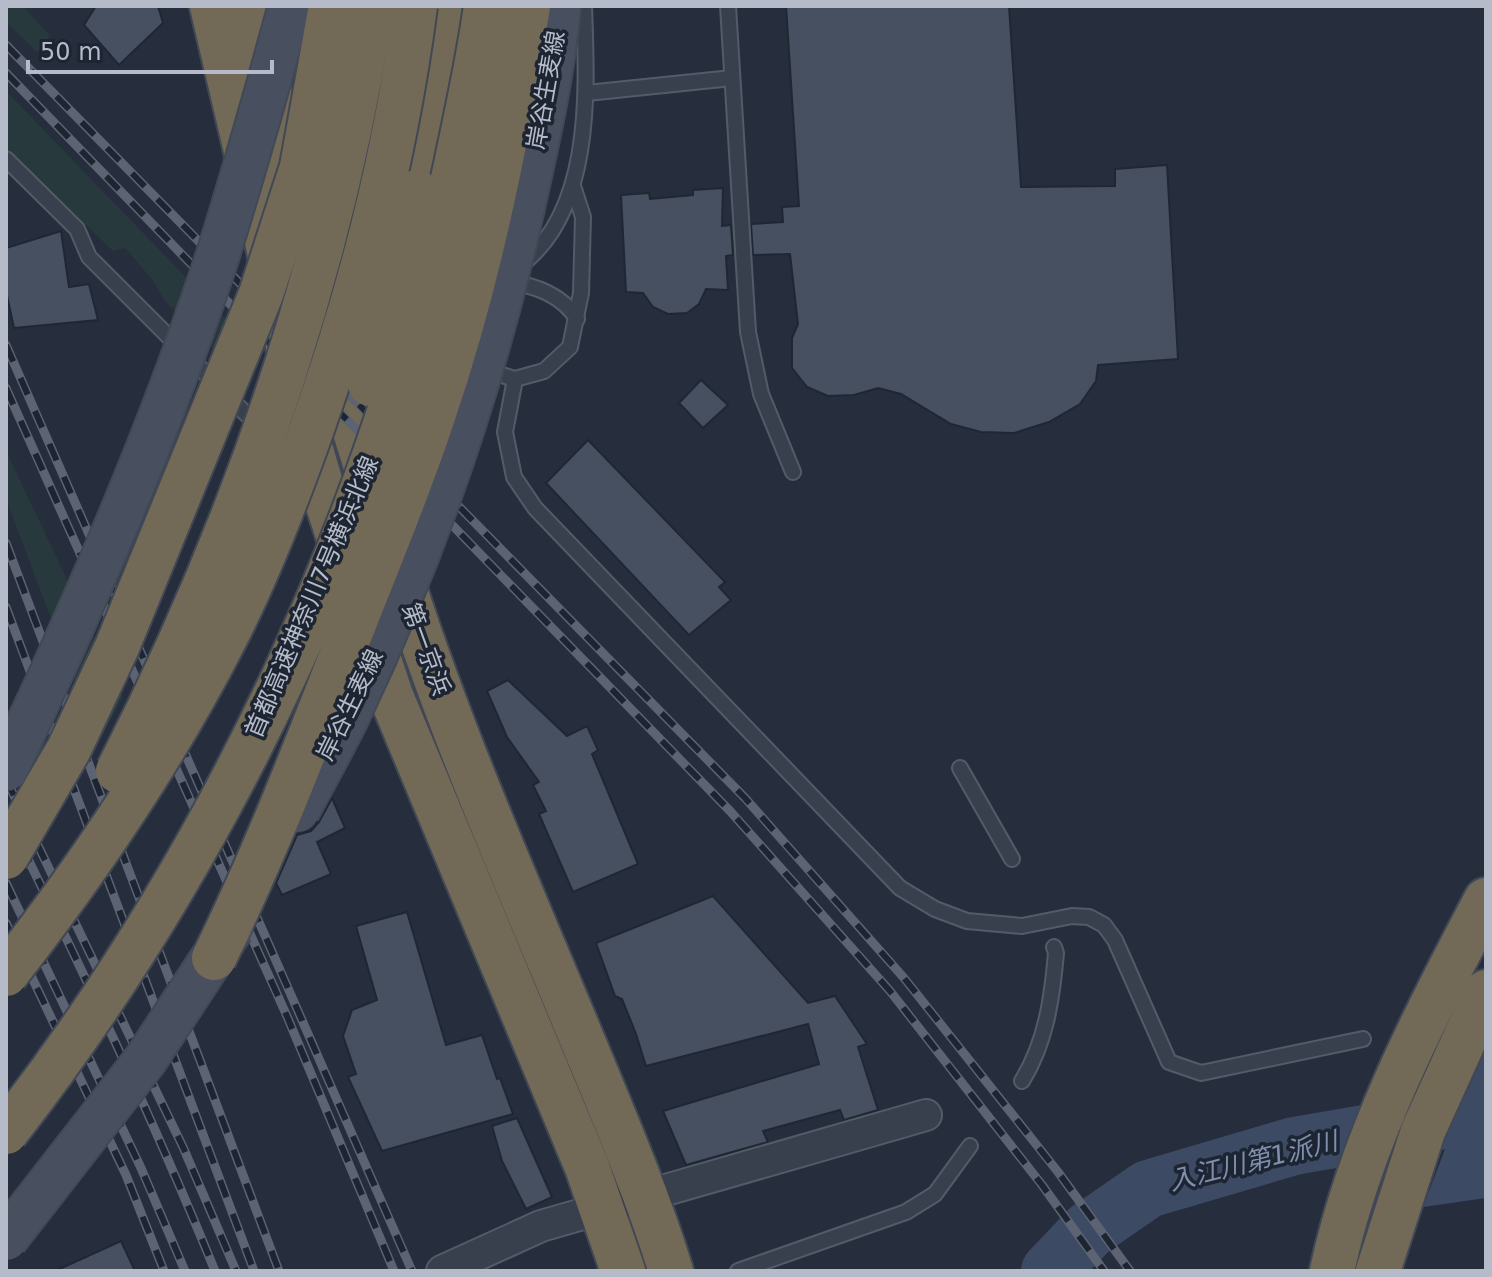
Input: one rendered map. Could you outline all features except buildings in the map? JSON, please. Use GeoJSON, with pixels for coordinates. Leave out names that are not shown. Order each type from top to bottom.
{"type":"FeatureCollection","features":[{"type":"Feature","properties":{"kind":"highway","name":"第一京浜"},"geometry":{"type":"LineString","coordinates":[[212,6],[266,236],[292,430],[391,696],[587,1167],[623,1271]]}},
{"type":"Feature","properties":{"kind":"highway","name":"第一京浜"},"geometry":{"type":"LineString","coordinates":[[248,6],[340,377],[417,629],[647,1197],[671,1271]]}},
{"type":"Feature","properties":{"kind":"highway"},"geometry":{"type":"LineString","coordinates":[[6,857],[69,749],[111,661],[261,294],[302,167],[331,6]]}},
{"type":"Feature","properties":{"kind":"highway"},"geometry":{"type":"LineString","coordinates":[[6,958],[58,877],[115,777],[195,613],[234,519],[273,411],[323,247],[346,150],[372,6]]}},
{"type":"Feature","properties":{"kind":"highway"},"geometry":{"type":"LineString","coordinates":[[6,974],[83,872],[131,801],[225,639],[261,559],[320,408],[362,275],[395,139],[415,6]]}},
{"type":"Feature","properties":{"kind":"highway"},"geometry":{"type":"LineString","coordinates":[[182,871],[256,711],[288,633],[350,457],[417,192],[450,6]]}},
{"type":"Feature","properties":{"kind":"highway","name":"首都高速神奈川7号横浜北線"},"geometry":{"type":"LineString","coordinates":[[6,1132],[76,1036],[182,871],[273,697],[324,583],[387,420],[420,317],[445,216],[486,6]]}},
{"type":"Feature","properties":{"kind":"highway"},"geometry":{"type":"LineString","coordinates":[[214,958],[274,828],[435,412],[466,308],[492,203],[528,6]]}},
{"type":"Feature","properties":{"kind":"highway"},"geometry":{"type":"LineString","coordinates":[[1332,1271],[1355,1189],[1393,1090],[1445,977],[1486,900]]}},
{"type":"Feature","properties":{"kind":"highway"},"geometry":{"type":"LineString","coordinates":[[1378,1271],[1423,1131],[1486,992]]}},
{"type":"Feature","properties":{"kind":"street"},"geometry":{"type":"LineString","coordinates":[[6,770],[127,496],[187,341],[237,193],[290,6]]}},
{"type":"Feature","properties":{"kind":"street","name":"岸谷生麦線"},"geometry":{"type":"LineString","coordinates":[[6,1239],[146,1059],[214,958],[284,837],[348,714],[402,593],[448,470],[486,353],[517,236],[539,132],[559,6]]}},
{"type":"Feature","properties":{"kind":"street"},"geometry":{"type":"LineString","coordinates":[[442,1271],[541,1226],[926,1115]]}},
{"type":"Feature","properties":{"kind":"lane"},"geometry":{"type":"LineString","coordinates":[[573,186],[583,217],[581,293],[570,347],[544,371],[515,379],[492,372],[472,345],[471,320],[476,304],[497,283],[536,255],[560,217],[573,186],[587,93],[584,6]]}},
{"type":"Feature","properties":{"kind":"lane"},"geometry":{"type":"LineString","coordinates":[[728,6],[748,332],[761,394],[793,472]]}},
{"type":"Feature","properties":{"kind":"lane"},"geometry":{"type":"LineString","coordinates":[[587,93],[732,78]]}},
{"type":"Feature","properties":{"kind":"lane"},"geometry":{"type":"LineString","coordinates":[[6,159],[77,229],[89,257],[269,436],[292,430]]}},
{"type":"Feature","properties":{"kind":"lane"},"geometry":{"type":"LineString","coordinates":[[497,283],[520,283],[549,294],[568,304],[577,319]]}},
{"type":"Feature","properties":{"kind":"lane"},"geometry":{"type":"LineString","coordinates":[[340,377],[472,345]]}},
{"type":"Feature","properties":{"kind":"lane"},"geometry":{"type":"LineString","coordinates":[[515,379],[505,432],[514,477],[535,508],[900,888],[935,909],[967,921],[1022,926],[1072,916],[1089,917],[1104,925],[1115,940],[1169,1062],[1201,1073],[1363,1039]]}},
{"type":"Feature","properties":{"kind":"lane"},"geometry":{"type":"LineString","coordinates":[[960,768],[1012,859]]}},
{"type":"Feature","properties":{"kind":"lane"},"geometry":{"type":"LineString","coordinates":[[1022,1081],[1037,1056],[1052,1000],[1054,947]]}},
{"type":"Feature","properties":{"kind":"lane"},"geometry":{"type":"LineString","coordinates":[[738,1271],[906,1212],[935,1194],[970,1146]]}},
{"type":"Feature","properties":{"kind":"shaded area"},"geometry":{"type":"Polygon","coordinates":[[[6,6],[23,6],[50,36],[37,52],[6,22],[6,6]]]}},
{"type":"Feature","properties":{"kind":"shaded area"},"geometry":{"type":"Polygon","coordinates":[[[6,91],[259,353],[247,383],[165,301],[152,279],[125,248],[113,251],[6,148],[6,91]]]}},
{"type":"Feature","properties":{"kind":"shaded area"},"geometry":{"type":"Polygon","coordinates":[[[6,451],[123,697],[98,743],[6,499],[6,451]]]}},
{"type":"Feature","properties":{"kind":"water"},"geometry":{"type":"Polygon","coordinates":[[[1485,1044],[1486,1198],[1423,1207],[1485,1044]]]}},
{"type":"Feature","properties":{"kind":"waterway","name":"入江川第1派川"},"geometry":{"type":"LineString","coordinates":[[1050,1271],[1090,1229],[1148,1189],[1294,1146],[1486,1113]]}},
{"type":"Feature","properties":{"kind":"railway"},"geometry":{"type":"LineString","coordinates":[[6,45],[745,798],[904,978],[1058,1172],[1130,1271]]}},
{"type":"Feature","properties":{"kind":"railway"},"geometry":{"type":"LineString","coordinates":[[6,73],[730,811],[890,991],[1042,1185],[1104,1271]]}},
{"type":"Feature","properties":{"kind":"railway"},"geometry":{"type":"LineString","coordinates":[[6,345],[412,1271]]}},
{"type":"Feature","properties":{"kind":"railway"},"geometry":{"type":"LineString","coordinates":[[6,388],[286,1014],[394,1271]]}},
{"type":"Feature","properties":{"kind":"railway"},"geometry":{"type":"LineString","coordinates":[[6,543],[279,1271]]}},
{"type":"Feature","properties":{"kind":"railway"},"geometry":{"type":"LineString","coordinates":[[6,607],[254,1271]]}},
{"type":"Feature","properties":{"kind":"railway"},"geometry":{"type":"LineString","coordinates":[[6,779],[183,1147],[236,1271]]}},
{"type":"Feature","properties":{"kind":"railway"},"geometry":{"type":"LineString","coordinates":[[6,814],[115,1041],[215,1271]]}},
{"type":"Feature","properties":{"kind":"railway"},"geometry":{"type":"LineString","coordinates":[[6,883],[141,1168],[185,1271]]}},
{"type":"Feature","properties":{"kind":"railway"},"geometry":{"type":"LineString","coordinates":[[6,923],[126,1175],[164,1271]]}}]}
